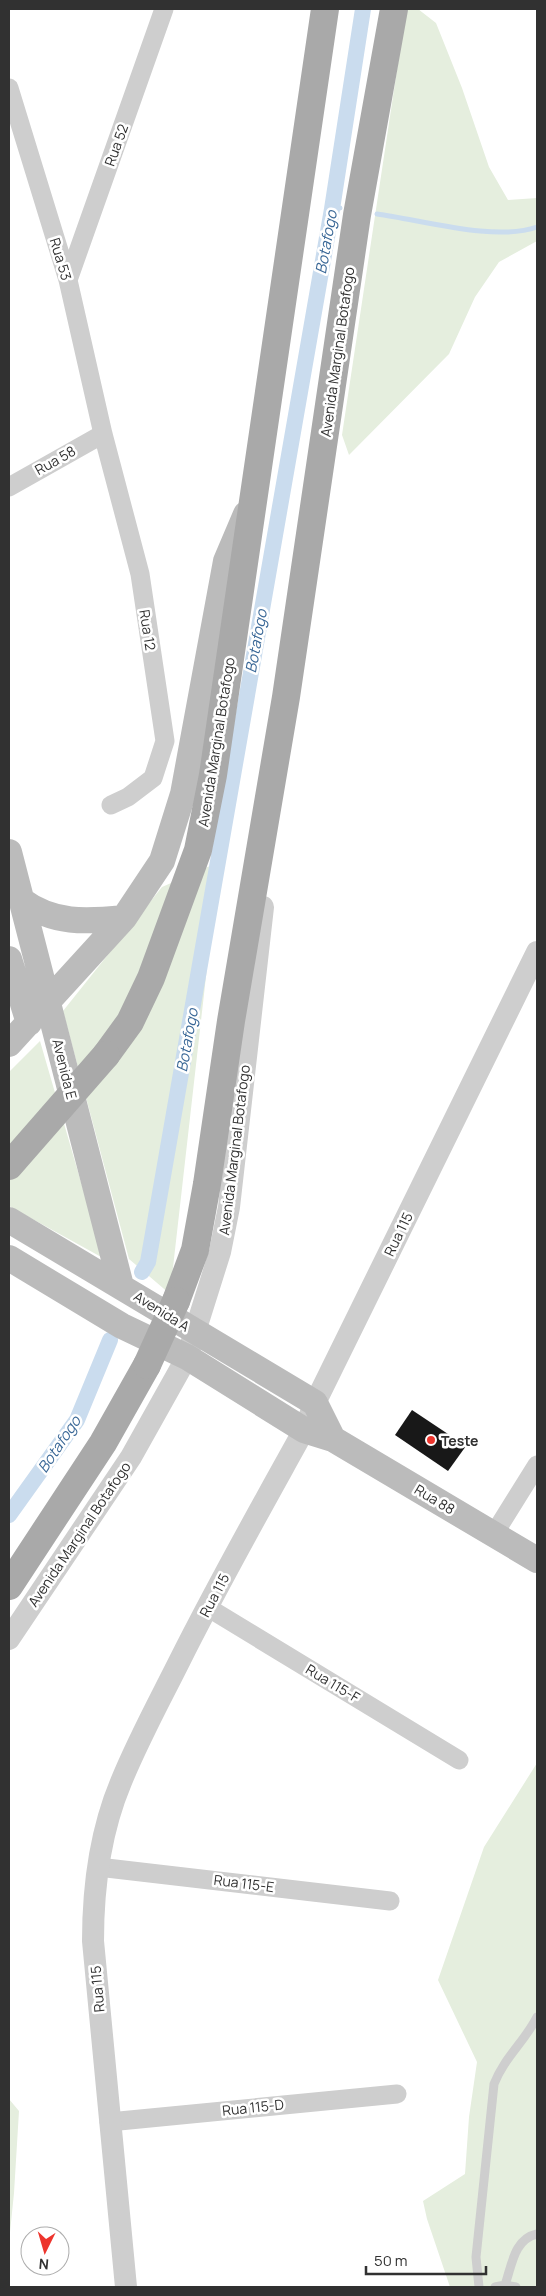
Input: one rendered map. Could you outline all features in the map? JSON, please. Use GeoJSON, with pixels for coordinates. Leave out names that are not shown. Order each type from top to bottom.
{"type":"FeatureCollection","features":[{"type":"Feature","properties":{"kind":"main road","name":"Avenida Marginal Botafogo"},"geometry":{"type":"LineString","coordinates":[[9,1166],[106,1054],[130,1022],[151,978],[198,850],[213,776],[251,502],[325,9]]}},
{"type":"Feature","properties":{"kind":"main road","name":"Avenida Marginal Botafogo"},"geometry":{"type":"LineString","coordinates":[[9,1586],[102,1443],[147,1365],[176,1301],[197,1240],[286,697],[357,215],[397,10]]}},
{"type":"Feature","properties":{"kind":"main road","name":"Avenida Marginal Botafogo"},"geometry":{"type":"LineString","coordinates":[[9,1044],[124,918],[162,861],[183,794],[226,561],[251,502]]}},
{"type":"Feature","properties":{"kind":"main road","name":"Avenida E"},"geometry":{"type":"LineString","coordinates":[[9,852],[121,1286]]}},
{"type":"Feature","properties":{"kind":"main road"},"geometry":{"type":"LineString","coordinates":[[21,900],[35,910],[63,920],[90,922],[124,918]]}},
{"type":"Feature","properties":{"kind":"main road"},"geometry":{"type":"LineString","coordinates":[[9,959],[29,1023]]}},
{"type":"Feature","properties":{"kind":"main road","name":"Avenida A"},"geometry":{"type":"LineString","coordinates":[[9,1220],[315,1403]]}},
{"type":"Feature","properties":{"kind":"main road","name":"Avenida A"},"geometry":{"type":"LineString","coordinates":[[9,1258],[122,1326],[186,1358],[304,1430]]}},
{"type":"Feature","properties":{"kind":"main road"},"geometry":{"type":"LineString","coordinates":[[315,1403],[333,1439]]}},
{"type":"Feature","properties":{"kind":"main road","name":"Rua 88"},"geometry":{"type":"LineString","coordinates":[[304,1430],[333,1439],[537,1560]]}},
{"type":"Feature","properties":{"kind":"street","name":"Rua 52"},"geometry":{"type":"LineString","coordinates":[[68,280],[164,9]]}},
{"type":"Feature","properties":{"kind":"street","name":"Rua 53"},"geometry":{"type":"LineString","coordinates":[[9,88],[68,280],[103,434]]}},
{"type":"Feature","properties":{"kind":"street","name":"Rua 58"},"geometry":{"type":"LineString","coordinates":[[9,487],[103,434]]}},
{"type":"Feature","properties":{"kind":"street","name":"Rua 12"},"geometry":{"type":"LineString","coordinates":[[103,434],[140,574],[165,741],[153,778],[128,798],[111,805]]}},
{"type":"Feature","properties":{"kind":"street","name":"Avenida Marginal Botafogo"},"geometry":{"type":"LineString","coordinates":[[9,1639],[131,1457],[186,1358],[220,1252],[229,1207],[286,697]]}},
{"type":"Feature","properties":{"kind":"street","name":"Rua 115"},"geometry":{"type":"LineString","coordinates":[[126,2287],[93,1941],[93,1906],[98,1867],[107,1825],[120,1783],[207,1607],[304,1430],[315,1403],[532,977],[537,952]]}},
{"type":"Feature","properties":{"kind":"street"},"geometry":{"type":"LineString","coordinates":[[494,1534],[537,1465]]}},
{"type":"Feature","properties":{"kind":"street","name":"Rua 115-F"},"geometry":{"type":"LineString","coordinates":[[207,1607],[459,1760]]}},
{"type":"Feature","properties":{"kind":"street","name":"Rua 115-E"},"geometry":{"type":"LineString","coordinates":[[98,1867],[390,1901]]}},
{"type":"Feature","properties":{"kind":"street","name":"Rua 115-D"},"geometry":{"type":"LineString","coordinates":[[109,2122],[397,2094]]}},
{"type":"Feature","properties":{"kind":"lane"},"geometry":{"type":"LineString","coordinates":[[479,2287],[476,2257],[494,2084],[500,2067],[523,2039],[537,2017]]}},
{"type":"Feature","properties":{"kind":"lane"},"geometry":{"type":"LineString","coordinates":[[505,2285],[518,2246],[527,2236],[537,2234]]}},
{"type":"Feature","properties":{"kind":"lane"},"geometry":{"type":"LineString","coordinates":[[495,2287],[505,2285],[516,2287]]}},
{"type":"Feature","properties":{"kind":"green space"},"geometry":{"type":"Polygon","coordinates":[[[402,9],[418,9],[436,23],[462,88],[489,167],[508,200],[537,198],[537,241],[499,262],[475,297],[449,354],[349,455],[342,435],[403,30],[402,9]]]}},
{"type":"Feature","properties":{"kind":"green space"},"geometry":{"type":"Polygon","coordinates":[[[219,862],[170,1294],[129,1259],[63,1011],[162,887],[219,862]]]}},
{"type":"Feature","properties":{"kind":"green space"},"geometry":{"type":"Polygon","coordinates":[[[40,1041],[103,1258],[9,1206],[9,1072],[40,1041]]]}},
{"type":"Feature","properties":{"kind":"green space"},"geometry":{"type":"Polygon","coordinates":[[[537,1763],[537,2287],[450,2287],[427,2219],[423,2201],[465,2174],[469,2117],[477,2062],[438,1980],[484,1847],[537,1763]]]}},
{"type":"Feature","properties":{"kind":"green space"},"geometry":{"type":"Polygon","coordinates":[[[9,2099],[19,2111],[9,2242],[9,2099]]]}},
{"type":"Feature","properties":{"kind":"building","name":"Teste"},"geometry":{"type":"Polygon","coordinates":[[[412,1410],[466,1446],[448,1471],[395,1435],[412,1410]]]}},
{"type":"Feature","properties":{"kind":"waterway","name":"Botafogo"},"geometry":{"type":"LineString","coordinates":[[142,1272],[148,1262],[332,209],[363,9]]}},
{"type":"Feature","properties":{"kind":"waterway","name":"Botafogo"},"geometry":{"type":"LineString","coordinates":[[332,209],[340,208]]}},
{"type":"Feature","properties":{"kind":"waterway"},"geometry":{"type":"LineString","coordinates":[[377,214],[480,231],[520,231],[537,227]]}},
{"type":"Feature","properties":{"kind":"waterway","name":"Botafogo"},"geometry":{"type":"LineString","coordinates":[[9,1515],[77,1420],[110,1340]]}},
{"type":"Feature","properties":{"kind":"place","name":"Teste"},"geometry":{"type":"Point","coordinates":[431,1440]}}]}
